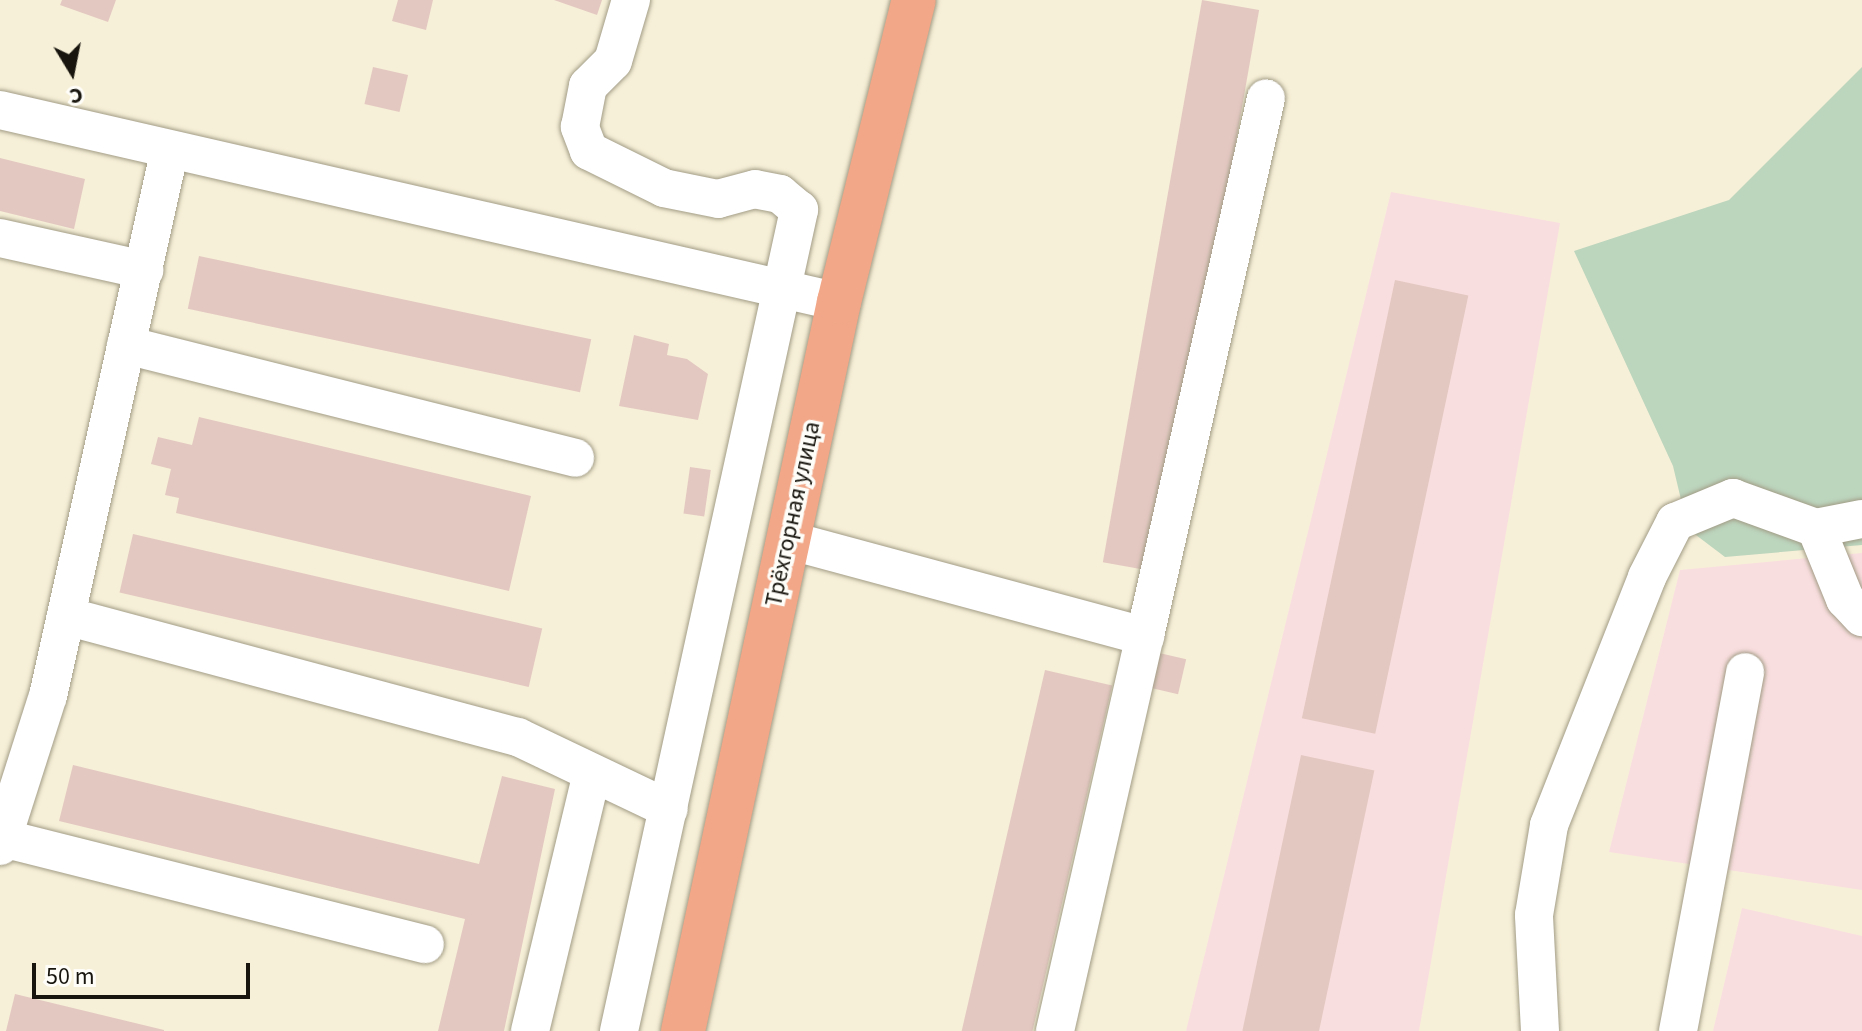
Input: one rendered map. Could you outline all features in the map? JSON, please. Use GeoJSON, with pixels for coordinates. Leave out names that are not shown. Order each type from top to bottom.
{"type":"FeatureCollection","features":[{"type":"Feature","properties":{"kind":"main road","name":"Трёхгорная улица"},"geometry":{"type":"LineString","coordinates":[[683,1031],[839,302],[914,0]]}},
{"type":"Feature","properties":{"kind":"street"},"geometry":{"type":"LineString","coordinates":[[619,1031],[785,290],[799,210],[780,194],[755,189],[718,199],[664,188],[589,151],[580,127],[588,86],[613,61],[631,0]]}},
{"type":"Feature","properties":{"kind":"street"},"geometry":{"type":"LineString","coordinates":[[1055,1031],[1266,98]]}},
{"type":"Feature","properties":{"kind":"street"},"geometry":{"type":"LineString","coordinates":[[0,110],[839,302]]}},
{"type":"Feature","properties":{"kind":"street"},"geometry":{"type":"LineString","coordinates":[[170,149],[48,696],[1,842],[425,944]]}},
{"type":"Feature","properties":{"kind":"street"},"geometry":{"type":"LineString","coordinates":[[0,238],[144,270]]}},
{"type":"Feature","properties":{"kind":"street"},"geometry":{"type":"LineString","coordinates":[[126,345],[575,458]]}},
{"type":"Feature","properties":{"kind":"street"},"geometry":{"type":"LineString","coordinates":[[1540,1031],[1534,915],[1549,825],[1647,577],[1675,522],[1733,498],[1816,528],[1862,519]]}},
{"type":"Feature","properties":{"kind":"street"},"geometry":{"type":"LineString","coordinates":[[1816,528],[1845,599],[1862,617]]}},
{"type":"Feature","properties":{"kind":"street"},"geometry":{"type":"LineString","coordinates":[[788,540],[1145,636]]}},
{"type":"Feature","properties":{"kind":"street"},"geometry":{"type":"LineString","coordinates":[[66,616],[518,737],[669,809]]}},
{"type":"Feature","properties":{"kind":"street"},"geometry":{"type":"LineString","coordinates":[[1678,1031],[1745,672]]}},
{"type":"Feature","properties":{"kind":"street"},"geometry":{"type":"LineString","coordinates":[[530,1031],[592,773]]}},
{"type":"Feature","properties":{"kind":"shaded area"},"geometry":{"type":"Polygon","coordinates":[[[1391,192],[1560,223],[1419,1031],[1186,1031],[1391,192]]]}},
{"type":"Feature","properties":{"kind":"shaded area"},"geometry":{"type":"Polygon","coordinates":[[[1862,553],[1862,890],[1609,852],[1680,570],[1862,553]]]}},
{"type":"Feature","properties":{"kind":"shaded area"},"geometry":{"type":"Polygon","coordinates":[[[1742,908],[1862,936],[1862,1031],[1713,1031],[1742,908]]]}},
{"type":"Feature","properties":{"kind":"green space"},"geometry":{"type":"Polygon","coordinates":[[[1862,67],[1862,545],[1725,557],[1688,529],[1673,466],[1574,251],[1729,200],[1862,67]]]}},
{"type":"Feature","properties":{"kind":"building"},"geometry":{"type":"Polygon","coordinates":[[[62,0],[116,0],[108,22],[60,5],[62,0]]]}},
{"type":"Feature","properties":{"kind":"building"},"geometry":{"type":"Polygon","coordinates":[[[398,0],[433,0],[426,30],[392,21],[398,0]]]}},
{"type":"Feature","properties":{"kind":"building"},"geometry":{"type":"Polygon","coordinates":[[[554,0],[602,0],[597,15],[554,0]]]}},
{"type":"Feature","properties":{"kind":"building"},"geometry":{"type":"Polygon","coordinates":[[[1202,0],[1259,10],[1160,572],[1103,562],[1202,0]]]}},
{"type":"Feature","properties":{"kind":"building"},"geometry":{"type":"Polygon","coordinates":[[[373,67],[408,75],[400,112],[364,104],[373,67]]]}},
{"type":"Feature","properties":{"kind":"building"},"geometry":{"type":"Polygon","coordinates":[[[0,158],[85,179],[74,229],[0,211],[0,158]]]}},
{"type":"Feature","properties":{"kind":"building"},"geometry":{"type":"Polygon","coordinates":[[[199,256],[591,339],[580,392],[188,309],[199,256]]]}},
{"type":"Feature","properties":{"kind":"building"},"geometry":{"type":"Polygon","coordinates":[[[1395,280],[1468,296],[1375,734],[1302,718],[1395,280]]]}},
{"type":"Feature","properties":{"kind":"building"},"geometry":{"type":"Polygon","coordinates":[[[634,335],[669,344],[667,355],[687,359],[708,374],[698,420],[619,406],[634,335]]]}},
{"type":"Feature","properties":{"kind":"building"},"geometry":{"type":"Polygon","coordinates":[[[199,417],[531,496],[509,591],[176,513],[179,498],[165,495],[171,469],[151,464],[158,437],[192,445],[199,417]]]}},
{"type":"Feature","properties":{"kind":"building"},"geometry":{"type":"Polygon","coordinates":[[[690,467],[711,470],[704,516],[683,514],[690,467]]]}},
{"type":"Feature","properties":{"kind":"building"},"geometry":{"type":"Polygon","coordinates":[[[133,534],[542,628],[529,687],[120,592],[133,534]]]}},
{"type":"Feature","properties":{"kind":"building"},"geometry":{"type":"Polygon","coordinates":[[[1155,652],[1186,659],[1178,694],[1147,687],[1155,652]]]}},
{"type":"Feature","properties":{"kind":"building"},"geometry":{"type":"Polygon","coordinates":[[[1045,670],[1112,686],[1032,1031],[962,1031],[1045,670]]]}},
{"type":"Feature","properties":{"kind":"building"},"geometry":{"type":"Polygon","coordinates":[[[1301,755],[1374,771],[1319,1031],[1242,1031],[1301,755]]]}},
{"type":"Feature","properties":{"kind":"building"},"geometry":{"type":"Polygon","coordinates":[[[73,765],[479,864],[502,776],[555,789],[504,1031],[438,1031],[465,919],[59,821],[73,765]]]}},
{"type":"Feature","properties":{"kind":"building"},"geometry":{"type":"Polygon","coordinates":[[[15,994],[164,1030],[164,1031],[6,1031],[15,994]]]}}]}
